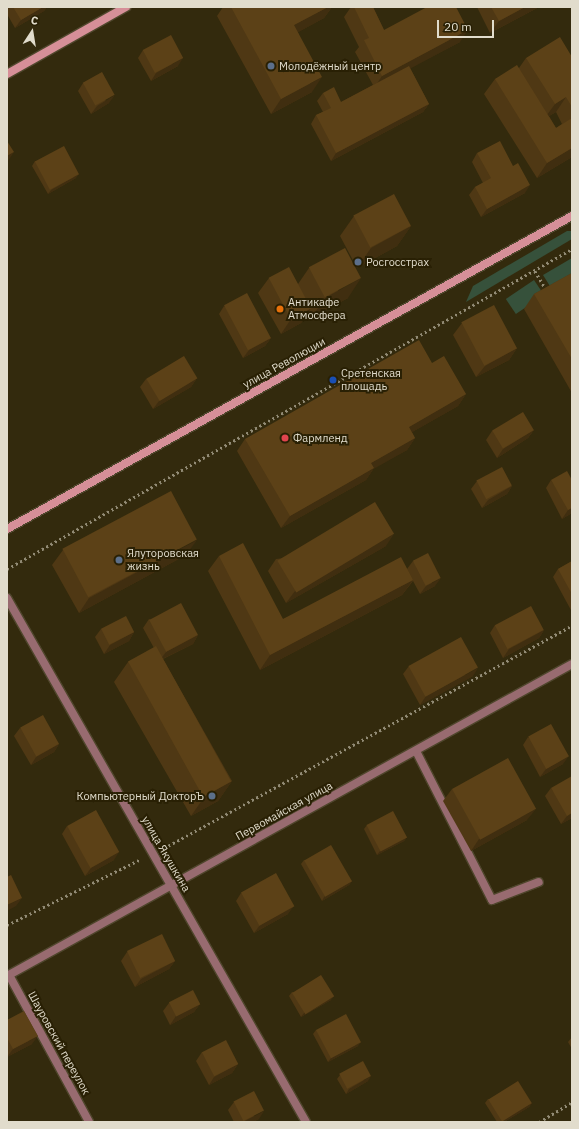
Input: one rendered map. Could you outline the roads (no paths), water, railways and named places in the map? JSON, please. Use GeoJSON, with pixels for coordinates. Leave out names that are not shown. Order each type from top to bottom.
{"type":"FeatureCollection","features":[{"type":"Feature","properties":{"kind":"main road"},"geometry":{"type":"LineString","coordinates":[[7,74],[126,7]]}},
{"type":"Feature","properties":{"kind":"main road","name":"улица Революции"},"geometry":{"type":"LineString","coordinates":[[7,529],[572,216]]}},
{"type":"Feature","properties":{"kind":"street","name":"улица Якушкина"},"geometry":{"type":"LineString","coordinates":[[7,598],[306,1122]]}},
{"type":"Feature","properties":{"kind":"street","name":"Первомайская улица"},"geometry":{"type":"LineString","coordinates":[[8,975],[172,886],[572,664]]}},
{"type":"Feature","properties":{"kind":"street"},"geometry":{"type":"LineString","coordinates":[[416,750],[492,900],[539,882]]}},
{"type":"Feature","properties":{"kind":"street","name":"Шауровский переулок"},"geometry":{"type":"LineString","coordinates":[[8,975],[89,1122]]}},
{"type":"Feature","properties":{"kind":"place","name":"Молодёжный центр"},"geometry":{"type":"Point","coordinates":[271,66]}},
{"type":"Feature","properties":{"kind":"place","name":"Росгосстрах"},"geometry":{"type":"Point","coordinates":[358,262]}},
{"type":"Feature","properties":{"kind":"place","name":"Антикафе Атмосфера"},"geometry":{"type":"Point","coordinates":[280,309]}},
{"type":"Feature","properties":{"kind":"place","name":"Сретенская площадь"},"geometry":{"type":"Point","coordinates":[333,380]}},
{"type":"Feature","properties":{"kind":"place","name":"Фармленд"},"geometry":{"type":"Point","coordinates":[285,438]}},
{"type":"Feature","properties":{"kind":"place","name":"Ялуторовская жизнь"},"geometry":{"type":"Point","coordinates":[119,560]}},
{"type":"Feature","properties":{"kind":"place","name":"Компьютерный ДокторЪ"},"geometry":{"type":"Point","coordinates":[212,796]}}]}
